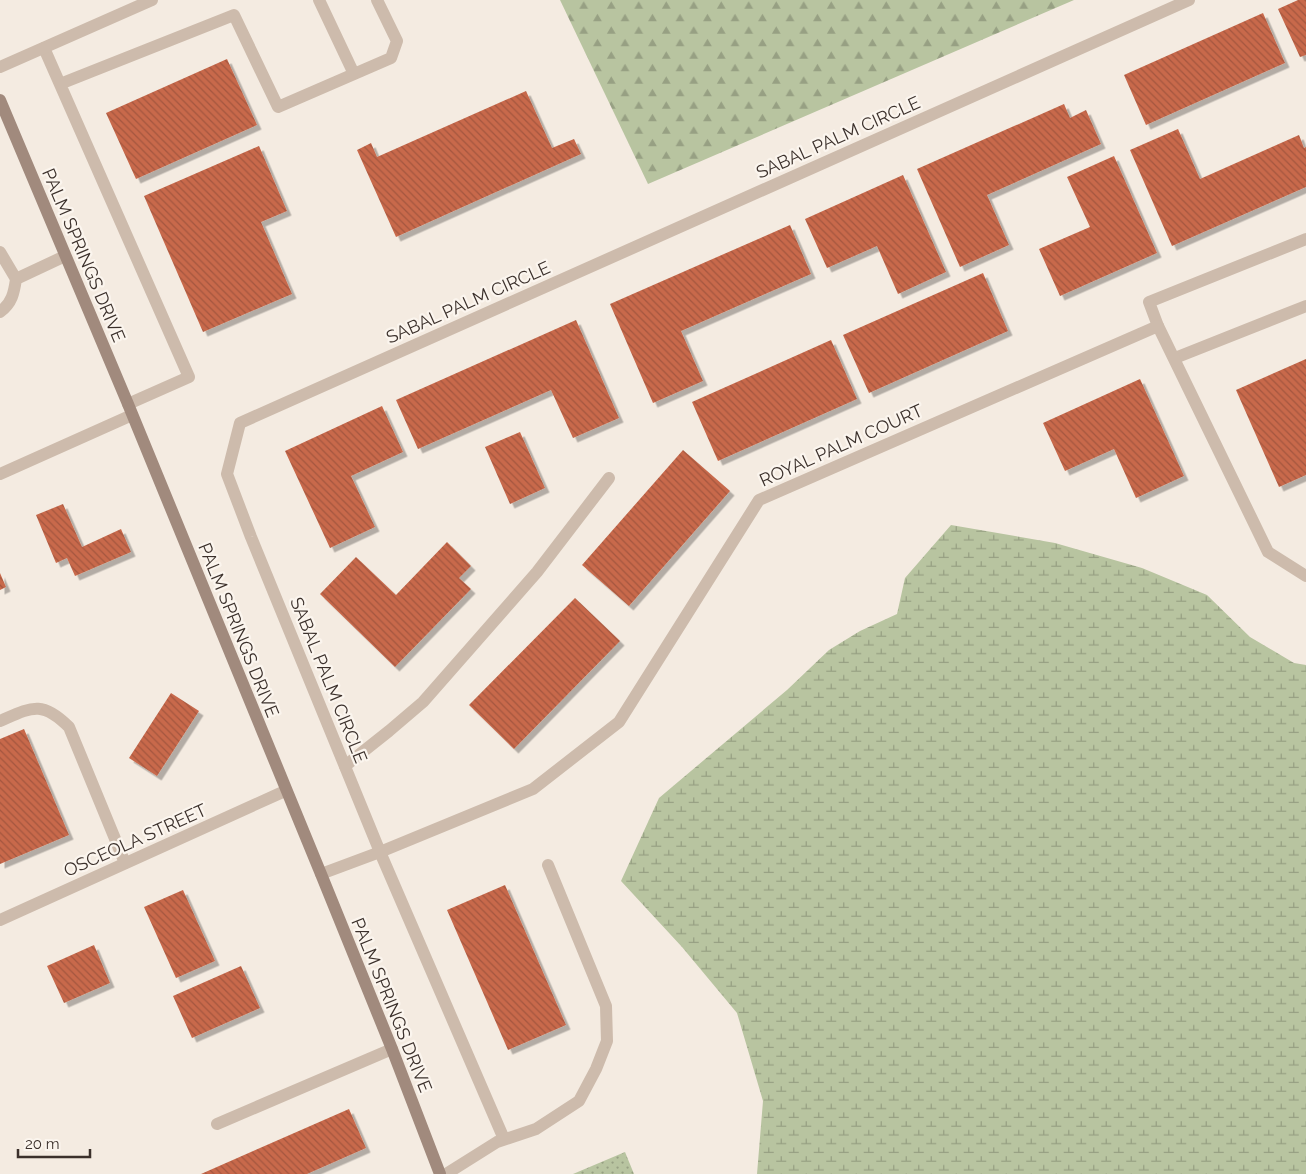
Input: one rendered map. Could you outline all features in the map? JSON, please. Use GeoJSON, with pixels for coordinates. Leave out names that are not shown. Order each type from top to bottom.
{"type":"FeatureCollection","features":[{"type":"Feature","properties":{"kind":"street"},"geometry":{"type":"LineString","coordinates":[[0,67],[152,0]]}},
{"type":"Feature","properties":{"kind":"street"},"geometry":{"type":"LineString","coordinates":[[319,0],[354,74]]}},
{"type":"Feature","properties":{"kind":"street"},"geometry":{"type":"LineString","coordinates":[[60,84],[234,15],[278,107],[391,58],[397,41],[377,0]]}},
{"type":"Feature","properties":{"kind":"street","name":"SABAL PALM CIRCLE"},"geometry":{"type":"LineString","coordinates":[[504,1139],[380,852],[227,474],[240,423],[1189,0]]}},
{"type":"Feature","properties":{"kind":"street"},"geometry":{"type":"LineString","coordinates":[[0,474],[130,409],[189,377],[44,48]]}},
{"type":"Feature","properties":{"kind":"street","name":"PALM SPRINGS DRIVE"},"geometry":{"type":"LineString","coordinates":[[0,100],[130,409],[321,874],[440,1174]]}},
{"type":"Feature","properties":{"kind":"street"},"geometry":{"type":"LineString","coordinates":[[1306,239],[1149,302],[1158,326],[1268,552],[1306,576]]}},
{"type":"Feature","properties":{"kind":"street"},"geometry":{"type":"LineString","coordinates":[[0,252],[16,279],[13,296],[8,306],[0,312]]}},
{"type":"Feature","properties":{"kind":"street"},"geometry":{"type":"LineString","coordinates":[[16,279],[65,256]]}},
{"type":"Feature","properties":{"kind":"street"},"geometry":{"type":"LineString","coordinates":[[1174,358],[1306,306]]}},
{"type":"Feature","properties":{"kind":"street","name":"ROYAL PALM COURT"},"geometry":{"type":"LineString","coordinates":[[380,852],[533,789],[619,722],[759,500],[1158,326]]}},
{"type":"Feature","properties":{"kind":"street"},"geometry":{"type":"LineString","coordinates":[[345,766],[389,732],[423,702],[537,572],[608,478]]}},
{"type":"Feature","properties":{"kind":"street"},"geometry":{"type":"LineString","coordinates":[[0,721],[28,709],[44,708],[56,714],[69,727],[126,863]]}},
{"type":"Feature","properties":{"kind":"street","name":"OSCEOLA STREET"},"geometry":{"type":"LineString","coordinates":[[0,920],[285,790]]}},
{"type":"Feature","properties":{"kind":"street"},"geometry":{"type":"LineString","coordinates":[[321,874],[380,852]]}},
{"type":"Feature","properties":{"kind":"street"},"geometry":{"type":"LineString","coordinates":[[446,1174],[497,1142],[536,1129],[579,1101],[596,1069],[607,1041],[606,1006],[548,865]]}},
{"type":"Feature","properties":{"kind":"street"},"geometry":{"type":"LineString","coordinates":[[217,1124],[392,1049]]}},
{"type":"Feature","properties":{"kind":"green space"},"geometry":{"type":"Polygon","coordinates":[[[560,0],[1074,0],[648,184],[560,0]]]}},
{"type":"Feature","properties":{"kind":"green space"},"geometry":{"type":"Polygon","coordinates":[[[951,525],[1055,543],[1142,568],[1207,595],[1250,637],[1294,663],[1306,665],[1306,1174],[757,1174],[763,1101],[737,1013],[682,947],[621,881],[659,798],[787,690],[829,650],[860,631],[897,614],[905,578],[951,525]]]}},
{"type":"Feature","properties":{"kind":"green space"},"geometry":{"type":"Polygon","coordinates":[[[625,1152],[634,1174],[573,1174],[625,1152]]]}},
{"type":"Feature","properties":{"kind":"building"},"geometry":{"type":"Polygon","coordinates":[[[1298,0],[1306,0],[1306,55],[1300,57],[1278,9],[1298,0]]]}},
{"type":"Feature","properties":{"kind":"building"},"geometry":{"type":"Polygon","coordinates":[[[1263,13],[1285,63],[1146,125],[1124,75],[1263,13]]]}},
{"type":"Feature","properties":{"kind":"building"},"geometry":{"type":"Polygon","coordinates":[[[227,59],[257,125],[136,179],[106,113],[227,59]]]}},
{"type":"Feature","properties":{"kind":"building"},"geometry":{"type":"Polygon","coordinates":[[[526,91],[552,148],[574,139],[581,154],[396,237],[357,150],[371,143],[377,157],[526,91]]]}},
{"type":"Feature","properties":{"kind":"building"},"geometry":{"type":"Polygon","coordinates":[[[1064,104],[1070,118],[1086,110],[1101,144],[987,195],[1009,245],[960,267],[917,169],[1064,104]]]}},
{"type":"Feature","properties":{"kind":"building"},"geometry":{"type":"Polygon","coordinates":[[[1178,129],[1200,179],[1299,135],[1304,148],[1306,147],[1306,187],[1172,246],[1130,150],[1178,129]]]}},
{"type":"Feature","properties":{"kind":"building"},"geometry":{"type":"Polygon","coordinates":[[[259,146],[287,211],[261,222],[292,294],[203,332],[144,196],[259,146]]]}},
{"type":"Feature","properties":{"kind":"building"},"geometry":{"type":"Polygon","coordinates":[[[1114,156],[1157,253],[1060,296],[1039,249],[1090,227],[1067,177],[1114,156]]]}},
{"type":"Feature","properties":{"kind":"building"},"geometry":{"type":"Polygon","coordinates":[[[903,175],[946,272],[898,294],[877,246],[827,268],[805,219],[903,175]]]}},
{"type":"Feature","properties":{"kind":"building"},"geometry":{"type":"Polygon","coordinates":[[[790,225],[811,274],[681,331],[703,381],[653,403],[610,304],[790,225]]]}},
{"type":"Feature","properties":{"kind":"building"},"geometry":{"type":"Polygon","coordinates":[[[983,273],[1008,331],[869,393],[843,335],[983,273]]]}},
{"type":"Feature","properties":{"kind":"building"},"geometry":{"type":"Polygon","coordinates":[[[576,320],[619,418],[573,438],[551,390],[418,449],[396,400],[576,320]]]}},
{"type":"Feature","properties":{"kind":"building"},"geometry":{"type":"Polygon","coordinates":[[[831,340],[857,399],[718,461],[692,402],[831,340]]]}},
{"type":"Feature","properties":{"kind":"building"},"geometry":{"type":"Polygon","coordinates":[[[1306,359],[1306,475],[1279,487],[1236,390],[1306,359]]]}},
{"type":"Feature","properties":{"kind":"building"},"geometry":{"type":"Polygon","coordinates":[[[1140,379],[1184,476],[1136,498],[1114,449],[1065,471],[1043,423],[1140,379]]]}},
{"type":"Feature","properties":{"kind":"building"},"geometry":{"type":"Polygon","coordinates":[[[382,406],[403,452],[351,476],[375,527],[330,548],[285,451],[382,406]]]}},
{"type":"Feature","properties":{"kind":"building"},"geometry":{"type":"Polygon","coordinates":[[[520,432],[545,488],[510,504],[485,447],[520,432]]]}},
{"type":"Feature","properties":{"kind":"building"},"geometry":{"type":"Polygon","coordinates":[[[683,450],[730,491],[629,606],[582,565],[683,450]]]}},
{"type":"Feature","properties":{"kind":"building"},"geometry":{"type":"Polygon","coordinates":[[[63,504],[82,547],[121,529],[131,552],[75,576],[67,558],[56,563],[36,515],[63,504]]]}},
{"type":"Feature","properties":{"kind":"building"},"geometry":{"type":"Polygon","coordinates":[[[447,542],[471,566],[459,578],[471,589],[395,667],[320,594],[356,557],[396,595],[447,542]]]}},
{"type":"Feature","properties":{"kind":"building"},"geometry":{"type":"Polygon","coordinates":[[[0,573],[6,587],[0,590],[0,573]]]}},
{"type":"Feature","properties":{"kind":"building"},"geometry":{"type":"Polygon","coordinates":[[[575,598],[620,641],[514,749],[469,705],[575,598]]]}},
{"type":"Feature","properties":{"kind":"building"},"geometry":{"type":"Polygon","coordinates":[[[171,693],[199,711],[157,776],[129,758],[171,693]]]}},
{"type":"Feature","properties":{"kind":"building"},"geometry":{"type":"Polygon","coordinates":[[[24,729],[69,835],[0,864],[0,739],[24,729]]]}},
{"type":"Feature","properties":{"kind":"building"},"geometry":{"type":"Polygon","coordinates":[[[505,885],[566,1025],[508,1050],[447,910],[505,885]]]}},
{"type":"Feature","properties":{"kind":"building"},"geometry":{"type":"Polygon","coordinates":[[[183,890],[215,961],[176,978],[144,907],[183,890]]]}},
{"type":"Feature","properties":{"kind":"building"},"geometry":{"type":"Polygon","coordinates":[[[94,945],[110,983],[64,1003],[47,966],[94,945]]]}},
{"type":"Feature","properties":{"kind":"building"},"geometry":{"type":"Polygon","coordinates":[[[241,966],[260,1008],[192,1038],[173,996],[241,966]]]}},
{"type":"Feature","properties":{"kind":"building"},"geometry":{"type":"Polygon","coordinates":[[[349,1109],[366,1148],[307,1174],[201,1174],[349,1109]]]}}]}
